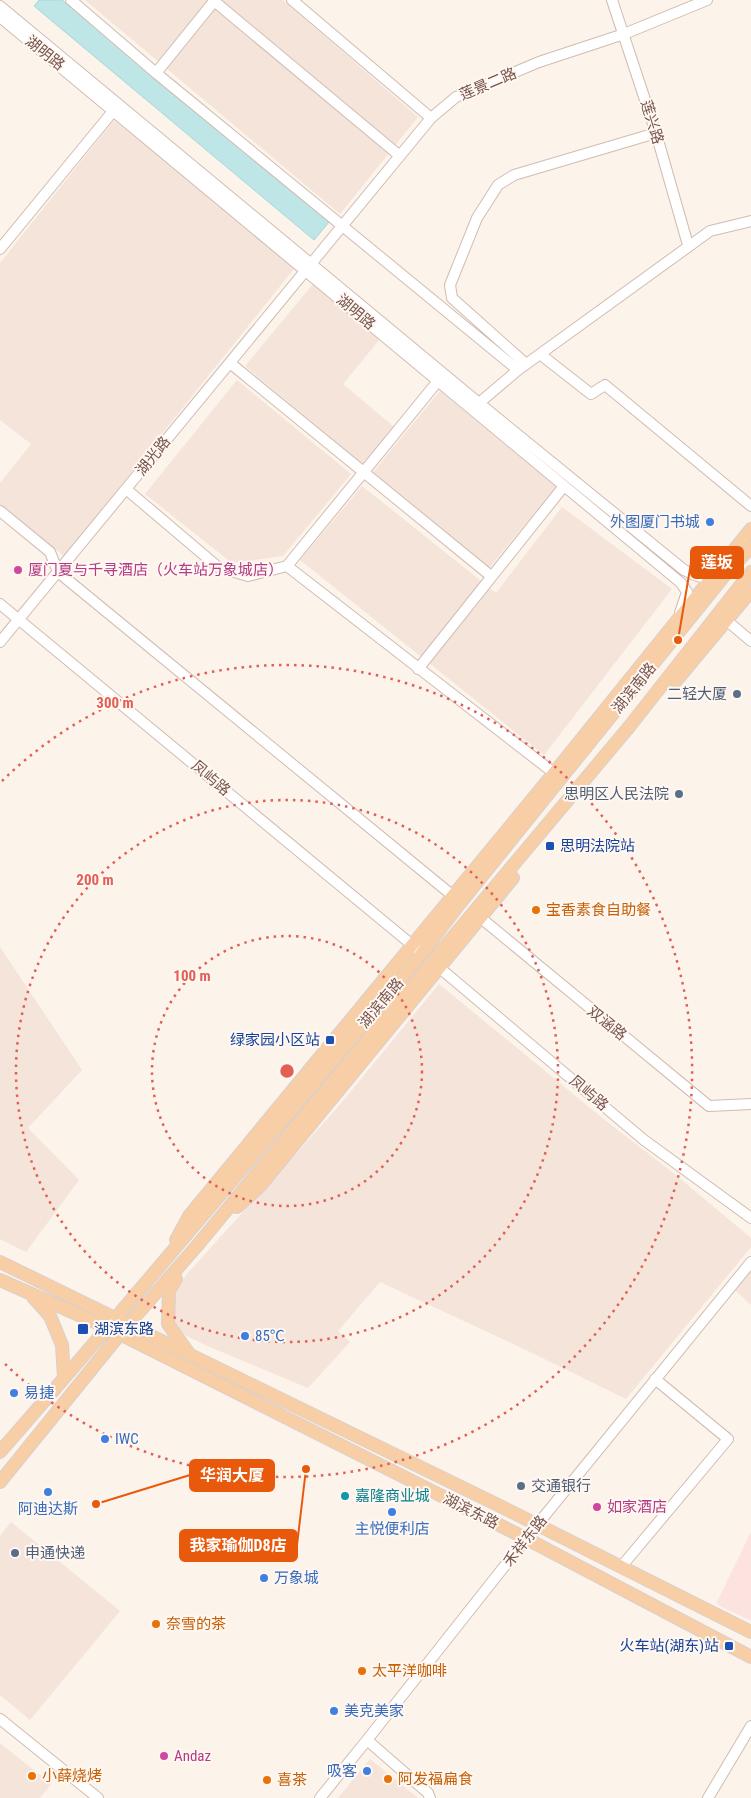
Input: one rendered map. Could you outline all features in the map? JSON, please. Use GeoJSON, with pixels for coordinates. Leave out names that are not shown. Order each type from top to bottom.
{"type":"FeatureCollection","features":[{"type":"Feature","properties":{"kind":"main road"},"geometry":{"type":"LineString","coordinates":[[166,1260],[189,1216],[412,945],[457,899],[554,772],[751,529]]}},
{"type":"Feature","properties":{"kind":"main road","name":"湖滨南路"},"geometry":{"type":"LineString","coordinates":[[0,1482],[120,1334],[196,1247],[260,1186],[431,961],[457,899],[724,576],[751,546]]}},
{"type":"Feature","properties":{"kind":"main road","name":"湖滨南路"},"geometry":{"type":"LineString","coordinates":[[477,915],[751,572]]}},
{"type":"Feature","properties":{"kind":"main road","name":"湖滨南路"},"geometry":{"type":"LineString","coordinates":[[0,1452],[106,1327],[431,961],[477,915],[751,590]]}},
{"type":"Feature","properties":{"kind":"main road"},"geometry":{"type":"LineString","coordinates":[[190,1354],[168,1324],[169,1291],[196,1247]]}},
{"type":"Feature","properties":{"kind":"main road","name":"湖滨东路"},"geometry":{"type":"LineString","coordinates":[[0,1262],[116,1317],[751,1632]]}},
{"type":"Feature","properties":{"kind":"main road"},"geometry":{"type":"LineString","coordinates":[[0,1280],[32,1296],[50,1316],[62,1345],[64,1378]]}},
{"type":"Feature","properties":{"kind":"main road","name":"湖滨东路"},"geometry":{"type":"LineString","coordinates":[[0,1280],[120,1334],[527,1539],[751,1657]]}},
{"type":"Feature","properties":{"kind":"street"},"geometry":{"type":"LineString","coordinates":[[71,0],[156,73],[518,370]]}},
{"type":"Feature","properties":{"kind":"street"},"geometry":{"type":"LineString","coordinates":[[156,73],[215,0],[400,156]]}},
{"type":"Feature","properties":{"kind":"street"},"geometry":{"type":"LineString","coordinates":[[292,0],[431,118]]}},
{"type":"Feature","properties":{"kind":"street","name":"莲兴路"},"geometry":{"type":"LineString","coordinates":[[612,0],[656,133],[688,246]]}},
{"type":"Feature","properties":{"kind":"street","name":"莲景二路"},"geometry":{"type":"LineString","coordinates":[[308,267],[431,118],[456,96],[539,62],[624,34],[707,0]]}},
{"type":"Feature","properties":{"kind":"street","name":"湖明路"},"geometry":{"type":"LineString","coordinates":[[0,6],[308,267],[438,381],[681,583],[687,592],[677,619]]}},
{"type":"Feature","properties":{"kind":"street","name":"湖明路"},"geometry":{"type":"LineString","coordinates":[[0,17],[684,570],[697,577],[704,578],[715,572]]}},
{"type":"Feature","properties":{"kind":"street"},"geometry":{"type":"LineString","coordinates":[[0,249],[114,110]]}},
{"type":"Feature","properties":{"kind":"street"},"geometry":{"type":"LineString","coordinates":[[526,364],[452,298],[450,285],[477,218],[498,185],[514,175],[656,133]]}},
{"type":"Feature","properties":{"kind":"street"},"geometry":{"type":"LineString","coordinates":[[479,403],[526,364],[710,231],[751,221]]}},
{"type":"Feature","properties":{"kind":"street","name":"湖光路"},"geometry":{"type":"LineString","coordinates":[[0,642],[308,267]]}},
{"type":"Feature","properties":{"kind":"street"},"geometry":{"type":"LineString","coordinates":[[540,354],[591,394],[605,385],[751,506]]}},
{"type":"Feature","properties":{"kind":"street"},"geometry":{"type":"LineString","coordinates":[[230,363],[492,576]]}},
{"type":"Feature","properties":{"kind":"street"},"geometry":{"type":"LineString","coordinates":[[126,489],[218,567],[248,576],[287,566],[438,381]]}},
{"type":"Feature","properties":{"kind":"street"},"geometry":{"type":"LineString","coordinates":[[418,669],[564,486]]}},
{"type":"Feature","properties":{"kind":"street"},"geometry":{"type":"LineString","coordinates":[[0,511],[50,552],[58,572],[457,899]]}},
{"type":"Feature","properties":{"kind":"street"},"geometry":{"type":"LineString","coordinates":[[287,566],[418,669],[554,772]]}},
{"type":"Feature","properties":{"kind":"street","name":"凤屿路"},"geometry":{"type":"LineString","coordinates":[[0,604],[644,1140],[751,1218]]}},
{"type":"Feature","properties":{"kind":"street"},"geometry":{"type":"LineString","coordinates":[[726,620],[751,640]]}},
{"type":"Feature","properties":{"kind":"street","name":"双涵路"},"geometry":{"type":"LineString","coordinates":[[477,915],[709,1106],[751,1104]]}},
{"type":"Feature","properties":{"kind":"street","name":"禾祥东路"},"geometry":{"type":"LineString","coordinates":[[320,1798],[537,1525],[751,1262]]}},
{"type":"Feature","properties":{"kind":"street"},"geometry":{"type":"LineString","coordinates":[[621,1567],[728,1439],[655,1380]]}},
{"type":"Feature","properties":{"kind":"street"},"geometry":{"type":"LineString","coordinates":[[0,1719],[98,1798]]}},
{"type":"Feature","properties":{"kind":"street"},"geometry":{"type":"LineString","coordinates":[[708,1798],[751,1726]]}},
{"type":"Feature","properties":{"kind":"street"},"geometry":{"type":"LineString","coordinates":[[367,1740],[428,1793],[430,1798]]}},
{"type":"Feature","properties":{"kind":"shaded area"},"geometry":{"type":"Polygon","coordinates":[[[85,0],[283,0],[418,117],[340,214],[85,0]]]}},
{"type":"Feature","properties":{"kind":"shaded area"},"geometry":{"type":"Polygon","coordinates":[[[114,120],[297,265],[64,556],[0,505],[0,483],[31,444],[0,420],[0,263],[114,120]]]}},
{"type":"Feature","properties":{"kind":"shaded area"},"geometry":{"type":"Polygon","coordinates":[[[313,284],[380,339],[343,384],[394,427],[363,464],[245,366],[313,284]]]}},
{"type":"Feature","properties":{"kind":"shaded area"},"geometry":{"type":"Polygon","coordinates":[[[237,380],[351,474],[283,556],[232,563],[145,494],[237,380]]]}},
{"type":"Feature","properties":{"kind":"shaded area"},"geometry":{"type":"Polygon","coordinates":[[[440,391],[556,487],[489,568],[373,472],[440,391]]]}},
{"type":"Feature","properties":{"kind":"shaded area"},"geometry":{"type":"Polygon","coordinates":[[[362,486],[496,593],[562,507],[672,589],[544,755],[300,560],[362,486]]]}},
{"type":"Feature","properties":{"kind":"shaded area"},"geometry":{"type":"Polygon","coordinates":[[[0,947],[82,1070],[28,1128],[79,1180],[26,1252],[0,1239],[0,947]]]}},
{"type":"Feature","properties":{"kind":"shaded area"},"geometry":{"type":"Polygon","coordinates":[[[439,984],[751,1238],[751,1247],[626,1399],[380,1282],[338,1331],[350,1342],[308,1388],[183,1334],[174,1320],[172,1300],[186,1275],[338,1107],[439,984]]]}},
{"type":"Feature","properties":{"kind":"shaded area"},"geometry":{"type":"Polygon","coordinates":[[[751,1269],[751,1305],[734,1289],[751,1269]]]}},
{"type":"Feature","properties":{"kind":"shaded area"},"geometry":{"type":"Polygon","coordinates":[[[11,1522],[120,1611],[30,1720],[0,1695],[0,1536],[11,1522]]]}},
{"type":"Feature","properties":{"kind":"shaded area"},"geometry":{"type":"Polygon","coordinates":[[[751,1532],[751,1621],[716,1604],[751,1532]]]}},
{"type":"Feature","properties":{"kind":"shaded area"},"geometry":{"type":"Polygon","coordinates":[[[0,1743],[51,1784],[40,1798],[0,1798],[0,1743]]]}},
{"type":"Feature","properties":{"kind":"shaded area"},"geometry":{"type":"Polygon","coordinates":[[[370,1759],[418,1798],[338,1798],[370,1759]]]}},
{"type":"Feature","properties":{"kind":"water"},"geometry":{"type":"Polygon","coordinates":[[[39,0],[62,0],[329,222],[314,240],[34,6],[39,0]]]}},
{"type":"Feature","properties":{"kind":"place","name":"外图厦门书城"},"geometry":{"type":"Point","coordinates":[710,522]}},
{"type":"Feature","properties":{"kind":"place","name":"厦门夏与千寻酒店（火车站万象城店）"},"geometry":{"type":"Point","coordinates":[18,570]}},
{"type":"Feature","properties":{"kind":"place","name":"莲坂"},"geometry":{"type":"Point","coordinates":[678,640]}},
{"type":"Feature","properties":{"kind":"place","name":"二轻大厦"},"geometry":{"type":"Point","coordinates":[737,694]}},
{"type":"Feature","properties":{"kind":"place","name":"思明区人民法院"},"geometry":{"type":"Point","coordinates":[679,794]}},
{"type":"Feature","properties":{"kind":"place","name":"思明法院站"},"geometry":{"type":"Point","coordinates":[550,846]}},
{"type":"Feature","properties":{"kind":"place","name":"宝香素食自助餐"},"geometry":{"type":"Point","coordinates":[536,910]}},
{"type":"Feature","properties":{"kind":"place","name":"绿家园小区站"},"geometry":{"type":"Point","coordinates":[330,1040]}},
{"type":"Feature","properties":{"kind":"place","name":"湖滨东路"},"geometry":{"type":"Point","coordinates":[83,1329]}},
{"type":"Feature","properties":{"kind":"place","name":"85℃"},"geometry":{"type":"Point","coordinates":[245,1336]}},
{"type":"Feature","properties":{"kind":"place","name":"易捷"},"geometry":{"type":"Point","coordinates":[14,1393]}},
{"type":"Feature","properties":{"kind":"place","name":"IWC"},"geometry":{"type":"Point","coordinates":[105,1439]}},
{"type":"Feature","properties":{"kind":"place","name":"我家瑜伽D8店"},"geometry":{"type":"Point","coordinates":[306,1469]}},
{"type":"Feature","properties":{"kind":"place","name":"交通银行"},"geometry":{"type":"Point","coordinates":[521,1486]}},
{"type":"Feature","properties":{"kind":"place","name":"阿迪达斯"},"geometry":{"type":"Point","coordinates":[48,1492]}},
{"type":"Feature","properties":{"kind":"place","name":"嘉隆商业城"},"geometry":{"type":"Point","coordinates":[345,1496]}},
{"type":"Feature","properties":{"kind":"place","name":"华润大厦"},"geometry":{"type":"Point","coordinates":[96,1504]}},
{"type":"Feature","properties":{"kind":"place","name":"如家酒店"},"geometry":{"type":"Point","coordinates":[597,1507]}},
{"type":"Feature","properties":{"kind":"place","name":"主悦便利店"},"geometry":{"type":"Point","coordinates":[392,1512]}},
{"type":"Feature","properties":{"kind":"place","name":"申通快递"},"geometry":{"type":"Point","coordinates":[15,1553]}},
{"type":"Feature","properties":{"kind":"place","name":"万象城"},"geometry":{"type":"Point","coordinates":[264,1578]}},
{"type":"Feature","properties":{"kind":"place","name":"奈雪的茶"},"geometry":{"type":"Point","coordinates":[156,1624]}},
{"type":"Feature","properties":{"kind":"place","name":"火车站(湖东)站"},"geometry":{"type":"Point","coordinates":[729,1646]}},
{"type":"Feature","properties":{"kind":"place","name":"太平洋咖啡"},"geometry":{"type":"Point","coordinates":[362,1671]}},
{"type":"Feature","properties":{"kind":"place","name":"美克美家"},"geometry":{"type":"Point","coordinates":[334,1711]}},
{"type":"Feature","properties":{"kind":"place","name":"Andaz"},"geometry":{"type":"Point","coordinates":[164,1756]}},
{"type":"Feature","properties":{"kind":"place","name":"吸客"},"geometry":{"type":"Point","coordinates":[367,1771]}},
{"type":"Feature","properties":{"kind":"place","name":"小薛烧烤"},"geometry":{"type":"Point","coordinates":[32,1776]}},
{"type":"Feature","properties":{"kind":"place","name":"阿发福扁食"},"geometry":{"type":"Point","coordinates":[388,1779]}},
{"type":"Feature","properties":{"kind":"place","name":"喜茶"},"geometry":{"type":"Point","coordinates":[267,1780]}}]}
